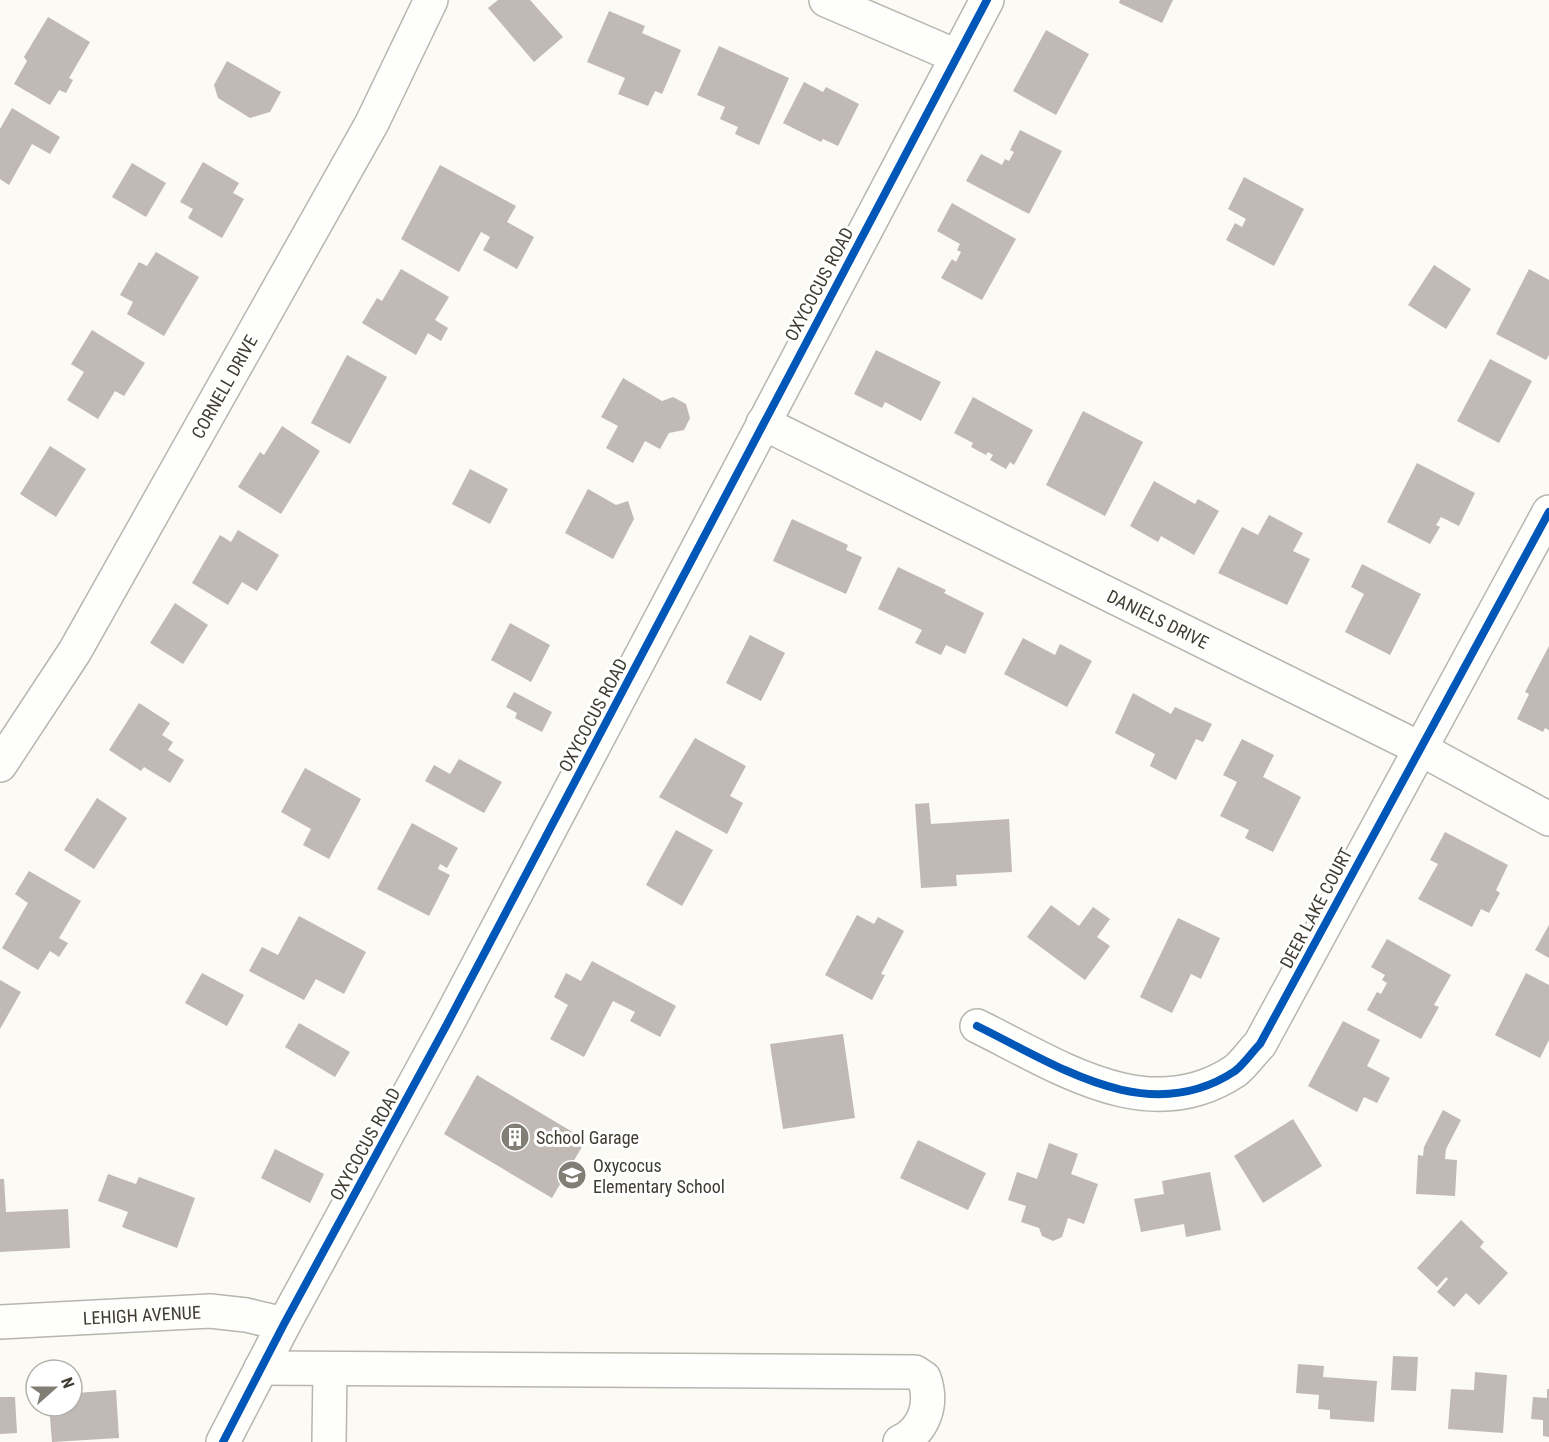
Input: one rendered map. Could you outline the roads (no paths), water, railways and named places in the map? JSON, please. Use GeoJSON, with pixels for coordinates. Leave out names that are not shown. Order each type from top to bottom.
{"type":"FeatureCollection","features":[{"type":"Feature","properties":{"kind":"street","name":"CORNELL DRIVE"},"geometry":{"type":"LineString","coordinates":[[0,765],[81,641],[372,123],[431,0]]}},
{"type":"Feature","properties":{"kind":"street"},"geometry":{"type":"LineString","coordinates":[[826,0],[956,56]]}},
{"type":"Feature","properties":{"kind":"street","name":"OXYCOCUS ROAD"},"geometry":{"type":"LineString","coordinates":[[223,1442],[284,1324],[446,1026],[987,0]]}},
{"type":"Feature","properties":{"kind":"street","name":"DANIELS DRIVE"},"geometry":{"type":"LineString","coordinates":[[763,423],[1419,748],[1549,819]]}},
{"type":"Feature","properties":{"kind":"street","name":"DEER LAKE COURT"},"geometry":{"type":"LineString","coordinates":[[977,1026],[1096,1084],[1134,1094],[1173,1094],[1206,1085],[1236,1070],[1260,1044],[1549,512]]}},
{"type":"Feature","properties":{"kind":"street","name":"LEHIGH AVENUE"},"geometry":{"type":"LineString","coordinates":[[0,1322],[210,1311],[246,1315],[284,1324]]}},
{"type":"Feature","properties":{"kind":"street"},"geometry":{"type":"LineString","coordinates":[[261,1368],[915,1372],[924,1378],[930,1404],[923,1420],[900,1442]]}},
{"type":"Feature","properties":{"kind":"street"},"geometry":{"type":"LineString","coordinates":[[329,1442],[330,1369]]}},
{"type":"Feature","properties":{"kind":"place","name":"School Garage"},"geometry":{"type":"Point","coordinates":[515,1137]}},
{"type":"Feature","properties":{"kind":"place","name":"Oxycocus Elementary School"},"geometry":{"type":"Point","coordinates":[572,1175]}}]}
